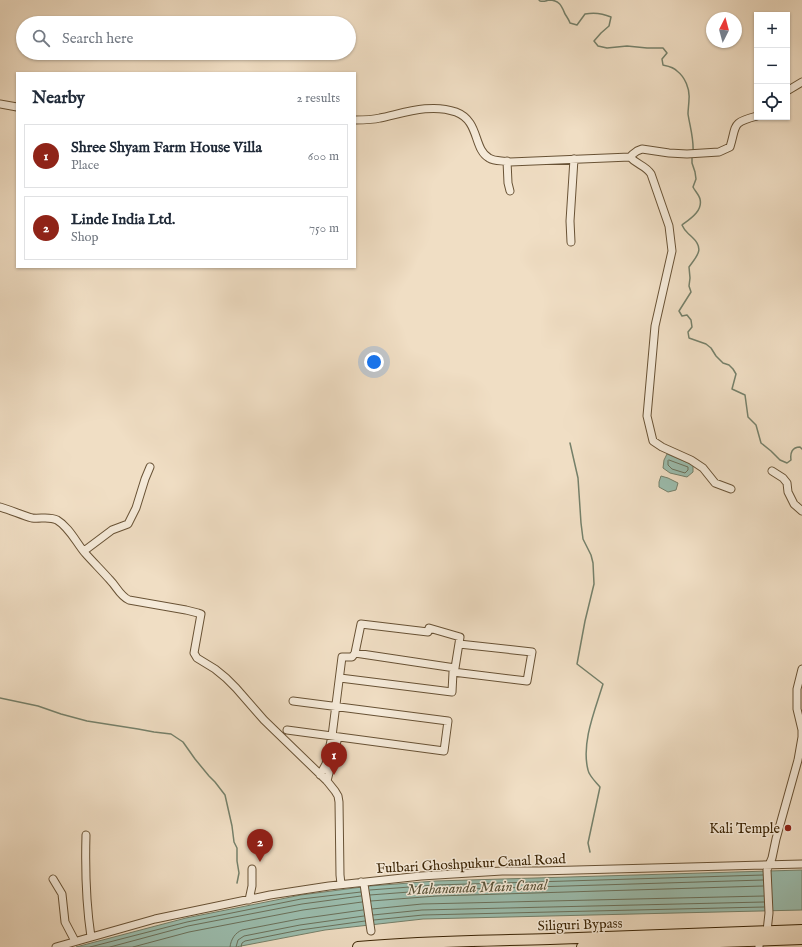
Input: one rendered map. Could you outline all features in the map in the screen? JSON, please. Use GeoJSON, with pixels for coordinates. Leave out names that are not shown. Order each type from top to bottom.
{"type":"FeatureCollection","features":[{"type":"Feature","properties":{"kind":"highway","name":"Siliguri Bypass"},"geometry":{"type":"LineString","coordinates":[[359,947],[379,945],[493,944],[508,940],[802,930]]}},
{"type":"Feature","properties":{"kind":"highway"},"geometry":{"type":"LineString","coordinates":[[582,947],[759,944],[802,939]]}},
{"type":"Feature","properties":{"kind":"street"},"geometry":{"type":"LineString","coordinates":[[790,89],[802,82]]}},
{"type":"Feature","properties":{"kind":"street"},"geometry":{"type":"LineString","coordinates":[[0,104],[16,107]]}},
{"type":"Feature","properties":{"kind":"street"},"geometry":{"type":"LineString","coordinates":[[356,120],[378,118],[432,108],[456,112],[470,122],[475,131],[483,154],[489,158],[507,161],[630,157],[642,149],[687,154],[719,152],[730,147],[735,126],[742,120],[754,117]]}},
{"type":"Feature","properties":{"kind":"street"},"geometry":{"type":"LineString","coordinates":[[630,157],[634,162],[647,169],[651,174],[669,226],[672,252],[655,326],[647,416],[653,441],[662,447],[691,460],[703,468],[715,483],[731,489]]}},
{"type":"Feature","properties":{"kind":"street"},"geometry":{"type":"LineString","coordinates":[[571,242],[570,221],[574,159]]}},
{"type":"Feature","properties":{"kind":"street"},"geometry":{"type":"LineString","coordinates":[[507,161],[508,184],[510,191]]}},
{"type":"Feature","properties":{"kind":"street"},"geometry":{"type":"LineString","coordinates":[[84,552],[112,530],[128,524],[136,508],[150,467]]}},
{"type":"Feature","properties":{"kind":"street"},"geometry":{"type":"LineString","coordinates":[[772,471],[787,483],[788,492],[794,504],[802,511]]}},
{"type":"Feature","properties":{"kind":"street"},"geometry":{"type":"LineString","coordinates":[[0,507],[38,519],[49,518],[56,520],[70,532],[96,566],[124,597],[129,600],[201,614],[194,655],[226,678],[264,720],[327,781],[338,796],[341,884]]}},
{"type":"Feature","properties":{"kind":"street"},"geometry":{"type":"LineString","coordinates":[[327,781],[335,736],[336,706],[342,657],[352,657],[355,653],[361,624],[428,632],[429,628],[460,637],[452,692],[340,678]]}},
{"type":"Feature","properties":{"kind":"street"},"geometry":{"type":"LineString","coordinates":[[355,653],[527,681],[532,652],[459,644]]}},
{"type":"Feature","properties":{"kind":"street"},"geometry":{"type":"LineString","coordinates":[[759,944],[767,931],[769,913],[768,867],[772,858],[798,760],[802,737],[802,730],[797,709],[797,689],[802,669]]}},
{"type":"Feature","properties":{"kind":"street"},"geometry":{"type":"LineString","coordinates":[[287,730],[444,751],[448,721],[293,701]]}},
{"type":"Feature","properties":{"kind":"street"},"geometry":{"type":"LineString","coordinates":[[320,774],[326,764],[335,736]]}},
{"type":"Feature","properties":{"kind":"street"},"geometry":{"type":"LineString","coordinates":[[86,835],[85,875],[91,937]]}},
{"type":"Feature","properties":{"kind":"street","name":"Fulbari Ghoshpukur Canal Road"},"geometry":{"type":"LineString","coordinates":[[56,947],[155,919],[270,895],[341,884],[421,876],[502,871],[768,867],[800,864]]}},
{"type":"Feature","properties":{"kind":"street"},"geometry":{"type":"LineString","coordinates":[[249,900],[252,886],[252,869]]}},
{"type":"Feature","properties":{"kind":"street"},"geometry":{"type":"LineString","coordinates":[[53,879],[62,894],[65,922],[75,941]]}},
{"type":"Feature","properties":{"kind":"street"},"geometry":{"type":"LineString","coordinates":[[362,883],[370,929]]}},
{"type":"Feature","properties":{"kind":"water"},"geometry":{"type":"Polygon","coordinates":[[[667,454],[693,465],[693,472],[687,477],[670,473],[663,468],[664,460],[667,454]]]}},
{"type":"Feature","properties":{"kind":"water"},"geometry":{"type":"Polygon","coordinates":[[[661,476],[678,483],[676,490],[668,492],[659,487],[661,476]]]}},
{"type":"Feature","properties":{"kind":"water","name":"Mahananda Main Canal"},"geometry":{"type":"Polygon","coordinates":[[[802,870],[802,910],[423,919],[325,930],[236,947],[76,947],[186,918],[301,895],[370,886],[436,881],[802,870]]]}},
{"type":"Feature","properties":{"kind":"waterway"},"geometry":{"type":"LineString","coordinates":[[539,0],[556,1],[562,6],[570,23],[577,25],[585,14],[598,13],[611,17],[609,26],[594,41],[598,46],[607,48],[627,46],[663,48],[667,53],[662,59],[663,65],[676,70],[685,80],[688,87],[688,114],[693,152]]}},
{"type":"Feature","properties":{"kind":"waterway"},"geometry":{"type":"LineString","coordinates":[[692,156],[696,179],[693,187],[699,198],[700,207],[698,211],[682,225],[685,231],[696,241],[699,249],[697,256],[689,267],[689,286],[691,292],[679,311],[682,316],[687,315],[691,320],[692,327],[688,332],[689,338],[706,344],[723,363],[729,365],[733,369],[736,374],[732,389],[745,395],[748,417],[756,425],[761,443],[780,460],[787,463],[791,460],[791,453],[793,449],[797,447],[802,449]]}},
{"type":"Feature","properties":{"kind":"waterway"},"geometry":{"type":"LineString","coordinates":[[570,443],[578,478],[583,539],[591,555],[593,563],[594,584],[577,664],[603,684],[590,727],[586,749],[586,760],[589,772],[591,777],[600,787],[588,843],[590,852]]}},
{"type":"Feature","properties":{"kind":"waterway"},"geometry":{"type":"LineString","coordinates":[[0,698],[38,706],[87,721],[171,734],[183,742],[225,795],[234,842],[237,848],[239,873],[237,883]]}},
{"type":"Feature","properties":{"kind":"place","name":"Shree Shyam Farm House Villa"},"geometry":{"type":"Point","coordinates":[334,775]}},
{"type":"Feature","properties":{"kind":"place","name":"Kali Temple"},"geometry":{"type":"Point","coordinates":[788,828]}},
{"type":"Feature","properties":{"kind":"place","name":"Linde India Ltd."},"geometry":{"type":"Point","coordinates":[260,862]}}]}
